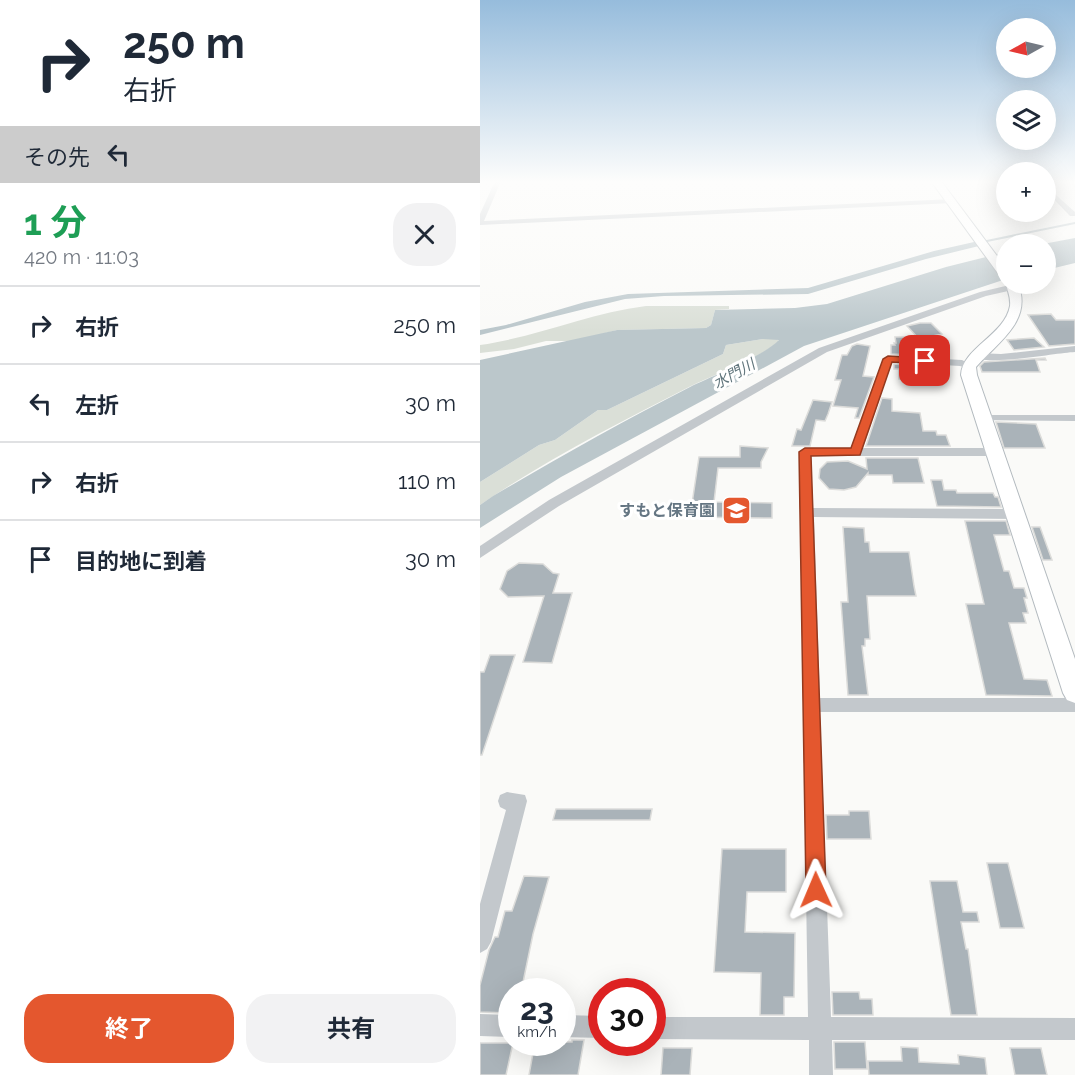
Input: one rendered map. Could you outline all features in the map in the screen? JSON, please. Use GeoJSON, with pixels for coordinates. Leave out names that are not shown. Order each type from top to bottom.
{"type":"FeatureCollection","features":[{"type":"Feature","properties":{"kind":"street"},"geometry":{"type":"LineString","coordinates":[[975,231],[996,260]]}},
{"type":"Feature","properties":{"kind":"street"},"geometry":{"type":"LineString","coordinates":[[480,553],[517,527],[595,479],[823,350],[996,288]]}},
{"type":"Feature","properties":{"kind":"street"},"geometry":{"type":"LineString","coordinates":[[1014,294],[1017,307],[1012,319],[973,361],[969,375],[1075,693]]}},
{"type":"Feature","properties":{"kind":"street"},"geometry":{"type":"LineString","coordinates":[[856,452],[888,359],[962,363],[1049,350],[1075,350]]}},
{"type":"Feature","properties":{"kind":"street"},"geometry":{"type":"LineString","coordinates":[[984,418],[1075,418]]}},
{"type":"Feature","properties":{"kind":"street"},"geometry":{"type":"LineString","coordinates":[[821,1075],[805,452],[995,452]]}},
{"type":"Feature","properties":{"kind":"street"},"geometry":{"type":"LineString","coordinates":[[807,512],[1016,514]]}},
{"type":"Feature","properties":{"kind":"street"},"geometry":{"type":"LineString","coordinates":[[811,705],[1075,705]]}},
{"type":"Feature","properties":{"kind":"street"},"geometry":{"type":"LineString","coordinates":[[480,942],[518,801],[507,801]]}},
{"type":"Feature","properties":{"kind":"street"},"geometry":{"type":"LineString","coordinates":[[480,1026],[498,1026]]}},
{"type":"Feature","properties":{"kind":"street"},"geometry":{"type":"LineString","coordinates":[[666,1028],[1075,1029]]}},
{"type":"Feature","properties":{"kind":"shaded area"},"geometry":{"type":"Polygon","coordinates":[[[646,306],[729,306],[729,309],[715,310],[711,325],[706,328],[617,330],[574,341],[546,341],[514,349],[480,353],[480,345],[522,337],[625,309],[646,306]]]}},
{"type":"Feature","properties":{"kind":"shaded area"},"geometry":{"type":"Polygon","coordinates":[[[763,339],[779,341],[749,360],[689,387],[583,443],[480,505],[480,482],[539,445],[555,440],[598,410],[607,410],[723,354],[726,345],[763,339]]]}},
{"type":"Feature","properties":{"kind":"water"},"geometry":{"type":"Polygon","coordinates":[[[1075,238],[1075,263],[1056,268],[1056,242],[1075,238]]]}},
{"type":"Feature","properties":{"kind":"water"},"geometry":{"type":"Polygon","coordinates":[[[983,240],[987,244],[926,259],[808,294],[664,296],[625,299],[480,335],[480,330],[506,325],[585,302],[628,294],[808,288],[934,251],[983,240]]]}},
{"type":"Feature","properties":{"kind":"water","name":"水門川"},"geometry":{"type":"Polygon","coordinates":[[[996,254],[996,282],[804,346],[561,477],[480,528],[480,505],[493,496],[640,413],[762,353],[779,340],[763,339],[726,345],[723,354],[607,410],[598,410],[555,440],[539,445],[480,482],[480,360],[617,330],[706,328],[711,325],[715,310],[795,308],[827,304],[946,267],[996,254]]]}},
{"type":"Feature","properties":{"kind":"building"},"geometry":{"type":"Polygon","coordinates":[[[1051,314],[1056,320],[1075,320],[1075,344],[1049,346],[1028,315],[1051,314]]]}},
{"type":"Feature","properties":{"kind":"building"},"geometry":{"type":"Polygon","coordinates":[[[931,323],[942,334],[919,339],[907,326],[931,323]]]}},
{"type":"Feature","properties":{"kind":"building"},"geometry":{"type":"Polygon","coordinates":[[[895,337],[911,337],[915,355],[891,354],[891,345],[896,343],[895,337]]]}},
{"type":"Feature","properties":{"kind":"building"},"geometry":{"type":"Polygon","coordinates":[[[1034,338],[1044,347],[1014,350],[1007,340],[1034,338]]]}},
{"type":"Feature","properties":{"kind":"building"},"geometry":{"type":"Polygon","coordinates":[[[857,344],[870,346],[863,376],[874,377],[859,418],[855,418],[858,408],[833,406],[841,380],[835,380],[842,355],[847,355],[852,346],[857,344]]]}},
{"type":"Feature","properties":{"kind":"building"},"geometry":{"type":"Polygon","coordinates":[[[1045,358],[1046,360],[1036,360],[1040,372],[982,372],[980,366],[984,362],[1045,358]]]}},
{"type":"Feature","properties":{"kind":"building"},"geometry":{"type":"Polygon","coordinates":[[[894,364],[918,366],[919,380],[899,379],[899,369],[894,369],[894,364]]]}},
{"type":"Feature","properties":{"kind":"building"},"geometry":{"type":"Polygon","coordinates":[[[882,398],[892,399],[892,411],[920,413],[923,431],[936,431],[937,435],[946,435],[950,446],[866,446],[882,398]]]}},
{"type":"Feature","properties":{"kind":"building"},"geometry":{"type":"Polygon","coordinates":[[[813,400],[832,402],[825,421],[816,420],[810,446],[792,446],[797,429],[801,430],[813,400]]]}},
{"type":"Feature","properties":{"kind":"building"},"geometry":{"type":"Polygon","coordinates":[[[996,422],[1036,424],[1045,448],[1004,448],[996,422]]]}},
{"type":"Feature","properties":{"kind":"building"},"geometry":{"type":"Polygon","coordinates":[[[740,446],[768,448],[761,462],[761,468],[718,468],[714,502],[772,503],[772,518],[690,517],[699,457],[740,457],[740,446]]]}},
{"type":"Feature","properties":{"kind":"building"},"geometry":{"type":"Polygon","coordinates":[[[866,458],[918,458],[924,483],[893,483],[892,475],[868,475],[868,473],[856,487],[844,490],[829,489],[819,478],[820,469],[827,462],[848,461],[867,469],[866,458]]]}},
{"type":"Feature","properties":{"kind":"building"},"geometry":{"type":"Polygon","coordinates":[[[931,480],[942,480],[944,490],[956,490],[957,493],[993,493],[995,497],[998,497],[1001,507],[937,506],[931,480]]]}},
{"type":"Feature","properties":{"kind":"building"},"geometry":{"type":"Polygon","coordinates":[[[965,521],[1006,521],[1010,535],[994,535],[1004,571],[1009,571],[1014,588],[1024,588],[1028,613],[1023,613],[1026,623],[1009,623],[1024,679],[1047,680],[1052,696],[986,695],[966,604],[984,604],[965,521]]]}},
{"type":"Feature","properties":{"kind":"building"},"geometry":{"type":"Polygon","coordinates":[[[843,527],[864,528],[865,542],[869,542],[870,552],[909,552],[916,596],[867,596],[870,639],[865,639],[865,646],[862,646],[868,695],[848,695],[841,602],[848,602],[843,527]]]}},
{"type":"Feature","properties":{"kind":"building"},"geometry":{"type":"Polygon","coordinates":[[[1032,527],[1040,527],[1052,560],[1043,560],[1032,527]]]}},
{"type":"Feature","properties":{"kind":"building"},"geometry":{"type":"Polygon","coordinates":[[[519,563],[543,564],[553,573],[559,574],[553,593],[572,593],[552,663],[523,662],[544,596],[508,597],[500,589],[507,571],[519,563]]]}},
{"type":"Feature","properties":{"kind":"building"},"geometry":{"type":"Polygon","coordinates":[[[490,655],[515,655],[482,755],[480,755],[480,672],[484,672],[490,655]]]}},
{"type":"Feature","properties":{"kind":"building"},"geometry":{"type":"Polygon","coordinates":[[[556,809],[652,809],[650,820],[553,820],[556,809]]]}},
{"type":"Feature","properties":{"kind":"building"},"geometry":{"type":"Polygon","coordinates":[[[849,811],[869,811],[871,839],[827,839],[826,815],[849,815],[849,811]]]}},
{"type":"Feature","properties":{"kind":"building"},"geometry":{"type":"Polygon","coordinates":[[[722,849],[786,849],[786,892],[747,892],[745,932],[795,933],[794,997],[784,997],[784,1015],[760,1015],[761,973],[714,972],[722,849]]]}},
{"type":"Feature","properties":{"kind":"building"},"geometry":{"type":"Polygon","coordinates":[[[987,863],[1008,863],[1024,928],[1000,928],[987,863]]]}},
{"type":"Feature","properties":{"kind":"building"},"geometry":{"type":"Polygon","coordinates":[[[524,876],[549,877],[524,978],[498,978],[498,1013],[480,1012],[480,985],[489,950],[495,937],[498,937],[505,911],[512,911],[524,876]]]}},
{"type":"Feature","properties":{"kind":"building"},"geometry":{"type":"Polygon","coordinates":[[[930,881],[957,881],[963,912],[977,912],[979,922],[961,922],[966,949],[968,949],[977,1015],[951,1015],[930,881]]]}},
{"type":"Feature","properties":{"kind":"building"},"geometry":{"type":"Polygon","coordinates":[[[832,992],[859,992],[860,999],[872,999],[873,1015],[833,1015],[832,992]]]}},
{"type":"Feature","properties":{"kind":"building"},"geometry":{"type":"Polygon","coordinates":[[[576,1040],[584,1040],[578,1075],[529,1075],[532,1056],[576,1056],[576,1040]]]}},
{"type":"Feature","properties":{"kind":"building"},"geometry":{"type":"Polygon","coordinates":[[[834,1042],[865,1042],[867,1069],[835,1069],[834,1042]]]}},
{"type":"Feature","properties":{"kind":"building"},"geometry":{"type":"Polygon","coordinates":[[[480,1043],[498,1043],[498,1056],[510,1056],[506,1075],[480,1075],[480,1043]]]}},
{"type":"Feature","properties":{"kind":"building"},"geometry":{"type":"Polygon","coordinates":[[[901,1047],[918,1048],[919,1062],[959,1064],[958,1055],[985,1058],[987,1075],[869,1075],[868,1061],[902,1061],[901,1047]]]}},
{"type":"Feature","properties":{"kind":"building"},"geometry":{"type":"Polygon","coordinates":[[[666,1048],[692,1048],[690,1075],[661,1075],[662,1056],[666,1056],[666,1048]]]}},
{"type":"Feature","properties":{"kind":"building"},"geometry":{"type":"Polygon","coordinates":[[[1010,1048],[1041,1048],[1047,1075],[1015,1075],[1010,1048]]]}},
{"type":"Feature","properties":{"kind":"waterway"},"geometry":{"type":"LineString","coordinates":[[982,242],[1035,231]]}},
{"type":"Feature","properties":{"kind":"place","name":"すもと保育園"},"geometry":{"type":"Point","coordinates":[736,510]}},
{"type":"Feature","properties":{"kind":"route"},"geometry":{"type":"LineString","coordinates":[[816,890],[805,452],[856,452],[888,359],[925,361]]}}]}
